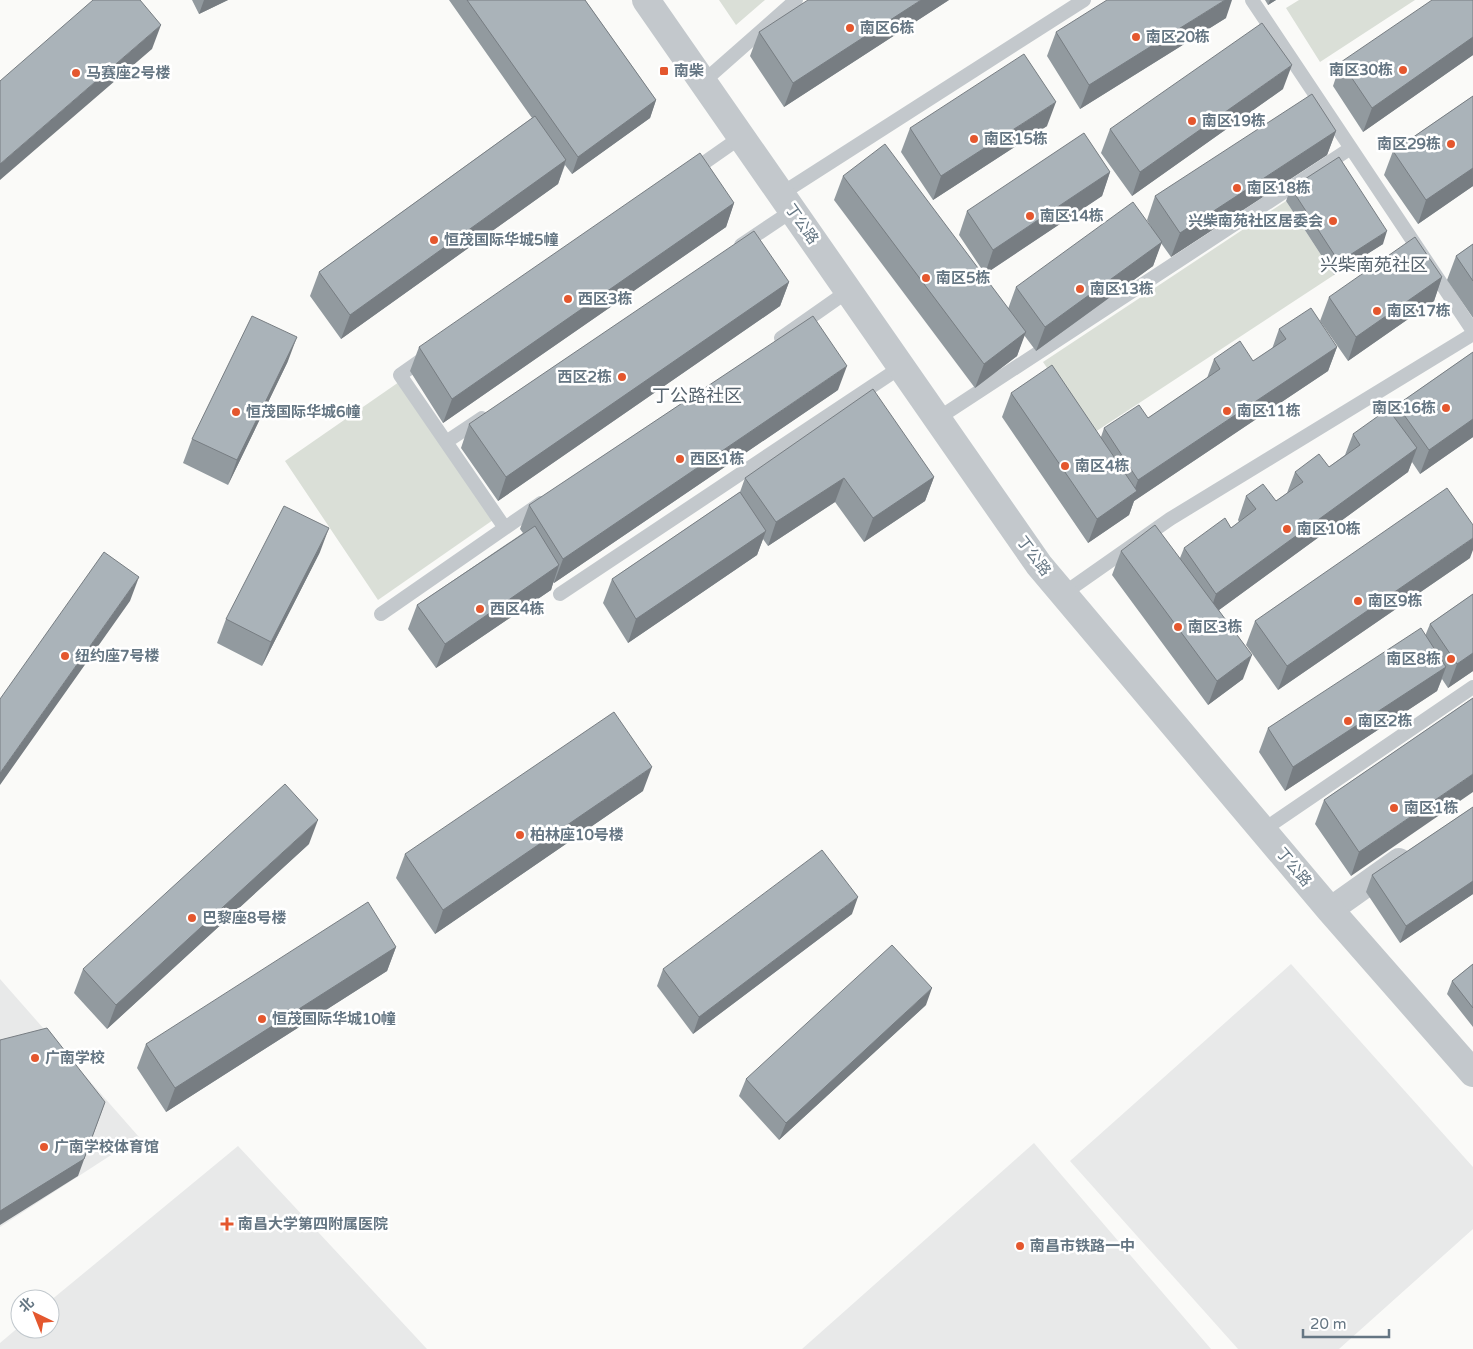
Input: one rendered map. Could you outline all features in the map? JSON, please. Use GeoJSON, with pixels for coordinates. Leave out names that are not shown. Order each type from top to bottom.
{"type":"FeatureCollection","features":[{"type":"Feature","properties":{"kind":"street","name":"丁公路"},"geometry":{"type":"LineString","coordinates":[[646,0],[1039,565],[1330,910],[1473,1073]]}},
{"type":"Feature","properties":{"kind":"street"},"geometry":{"type":"LineString","coordinates":[[1330,910],[1418,848]]}},
{"type":"Feature","properties":{"kind":"lane"},"geometry":{"type":"LineString","coordinates":[[703,82],[796,0]]}},
{"type":"Feature","properties":{"kind":"lane"},"geometry":{"type":"LineString","coordinates":[[726,255],[786,202],[1068,4],[1084,0]]}},
{"type":"Feature","properties":{"kind":"lane"},"geometry":{"type":"LineString","coordinates":[[1063,594],[1170,519],[1473,332],[1252,0]]}},
{"type":"Feature","properties":{"kind":"lane"},"geometry":{"type":"LineString","coordinates":[[676,183],[741,138]]}},
{"type":"Feature","properties":{"kind":"lane"},"geometry":{"type":"LineString","coordinates":[[937,419],[1351,148]]}},
{"type":"Feature","properties":{"kind":"lane"},"geometry":{"type":"LineString","coordinates":[[766,348],[848,291]]}},
{"type":"Feature","properties":{"kind":"lane"},"geometry":{"type":"LineString","coordinates":[[440,347],[400,375],[505,528]]}},
{"type":"Feature","properties":{"kind":"lane"},"geometry":{"type":"LineString","coordinates":[[560,594],[901,367]]}},
{"type":"Feature","properties":{"kind":"lane"},"geometry":{"type":"LineString","coordinates":[[446,442],[496,409]]}},
{"type":"Feature","properties":{"kind":"lane"},"geometry":{"type":"LineString","coordinates":[[381,614],[554,494]]}},
{"type":"Feature","properties":{"kind":"lane"},"geometry":{"type":"LineString","coordinates":[[1263,830],[1473,687]]}},
{"type":"Feature","properties":{"kind":"shaded area"},"geometry":{"type":"Polygon","coordinates":[[[719,0],[765,0],[736,25],[719,0]]]}},
{"type":"Feature","properties":{"kind":"shaded area"},"geometry":{"type":"Polygon","coordinates":[[[1299,0],[1415,0],[1320,62],[1286,8],[1299,0]]]}},
{"type":"Feature","properties":{"kind":"shaded area"},"geometry":{"type":"Polygon","coordinates":[[[1286,201],[1334,275],[1092,434],[1043,362],[1286,201]]]}},
{"type":"Feature","properties":{"kind":"shaded area"},"geometry":{"type":"Polygon","coordinates":[[[399,382],[493,520],[378,600],[285,461],[399,382]]]}},
{"type":"Feature","properties":{"kind":"shaded area"},"geometry":{"type":"Polygon","coordinates":[[[1291,964],[1473,1167],[1473,1229],[1339,1349],[1238,1349],[1070,1161],[1291,964]]]}},
{"type":"Feature","properties":{"kind":"shaded area","name":"广南学校"},"geometry":{"type":"Polygon","coordinates":[[[0,979],[139,1137],[0,1227],[0,979]]]}},
{"type":"Feature","properties":{"kind":"shaded area","name":"南昌市铁路一中"},"geometry":{"type":"Polygon","coordinates":[[[1034,1143],[1211,1349],[802,1349],[1034,1143]]]}},
{"type":"Feature","properties":{"kind":"shaded area","name":"南昌大学第四附属医院"},"geometry":{"type":"Polygon","coordinates":[[[238,1146],[427,1349],[0,1349],[0,1343],[10,1334],[10,1339],[60,1339],[60,1293],[238,1146]]]}},
{"type":"Feature","properties":{"kind":"building","name":"马赛座2号楼"},"geometry":{"type":"Polygon","coordinates":[[[93,0],[140,0],[161,25],[0,164],[0,81],[93,0]]]}},
{"type":"Feature","properties":{"kind":"building"},"geometry":{"type":"Polygon","coordinates":[[[467,0],[585,0],[656,100],[578,157],[467,0]]]}},
{"type":"Feature","properties":{"kind":"building"},"geometry":{"type":"Polygon","coordinates":[[[808,0],[921,0],[793,83],[759,32],[808,0]]]}},
{"type":"Feature","properties":{"kind":"building","name":"南区20栋"},"geometry":{"type":"Polygon","coordinates":[[[1107,0],[1225,0],[1089,85],[1056,32],[1107,0]]]}},
{"type":"Feature","properties":{"kind":"building","name":"南区30栋"},"geometry":{"type":"Polygon","coordinates":[[[1432,0],[1473,0],[1473,37],[1372,108],[1341,62],[1432,0]]]}},
{"type":"Feature","properties":{"kind":"building","name":"南区19栋"},"geometry":{"type":"Polygon","coordinates":[[[1262,23],[1292,65],[1140,172],[1110,129],[1262,23]]]}},
{"type":"Feature","properties":{"kind":"building","name":"南区15栋"},"geometry":{"type":"Polygon","coordinates":[[[1024,54],[1056,102],[941,176],[910,128],[1024,54]]]}},
{"type":"Feature","properties":{"kind":"building"},"geometry":{"type":"Polygon","coordinates":[[[1312,94],[1336,131],[1180,233],[1155,196],[1312,94]]]}},
{"type":"Feature","properties":{"kind":"building","name":"南区29栋"},"geometry":{"type":"Polygon","coordinates":[[[1473,96],[1473,168],[1426,200],[1393,151],[1473,96]]]}},
{"type":"Feature","properties":{"kind":"building","name":"恒茂国际华城5幢"},"geometry":{"type":"Polygon","coordinates":[[[535,116],[566,160],[350,315],[319,272],[535,116]]]}},
{"type":"Feature","properties":{"kind":"building"},"geometry":{"type":"Polygon","coordinates":[[[1084,133],[1110,172],[993,250],[967,211],[1084,133]]]}},
{"type":"Feature","properties":{"kind":"building"},"geometry":{"type":"Polygon","coordinates":[[[885,144],[1026,332],[984,364],[843,176],[885,144]]]}},
{"type":"Feature","properties":{"kind":"building","name":"西区3栋"},"geometry":{"type":"Polygon","coordinates":[[[700,153],[734,203],[452,399],[419,347],[700,153]]]}},
{"type":"Feature","properties":{"kind":"building","name":"兴柴南苑社区居委会"},"geometry":{"type":"Polygon","coordinates":[[[1339,157],[1387,231],[1339,262],[1291,188],[1339,157]]]}},
{"type":"Feature","properties":{"kind":"building","name":"南区13栋"},"geometry":{"type":"Polygon","coordinates":[[[1133,202],[1162,242],[1045,327],[1016,287],[1133,202]]]}},
{"type":"Feature","properties":{"kind":"building","name":"西区2栋"},"geometry":{"type":"Polygon","coordinates":[[[754,231],[789,282],[506,477],[469,424],[754,231]]]}},
{"type":"Feature","properties":{"kind":"building"},"geometry":{"type":"Polygon","coordinates":[[[1415,237],[1442,277],[1356,337],[1329,297],[1415,237]]]}},
{"type":"Feature","properties":{"kind":"building"},"geometry":{"type":"Polygon","coordinates":[[[1473,244],[1473,281],[1456,256],[1473,244]]]}},
{"type":"Feature","properties":{"kind":"building","name":"南区11栋"},"geometry":{"type":"Polygon","coordinates":[[[1311,308],[1337,347],[1138,480],[1104,428],[1139,405],[1148,418],[1220,369],[1214,359],[1240,341],[1253,361],[1286,339],[1279,329],[1311,308]]]}},
{"type":"Feature","properties":{"kind":"building","name":"恒茂国际华城6幢"},"geometry":{"type":"Polygon","coordinates":[[[252,316],[297,337],[237,460],[192,439],[252,316]]]}},
{"type":"Feature","properties":{"kind":"building","name":"西区1栋"},"geometry":{"type":"Polygon","coordinates":[[[813,316],[847,366],[563,559],[529,505],[813,316]]]}},
{"type":"Feature","properties":{"kind":"building"},"geometry":{"type":"Polygon","coordinates":[[[1473,352],[1473,419],[1429,450],[1397,405],[1473,352]]]}},
{"type":"Feature","properties":{"kind":"building"},"geometry":{"type":"Polygon","coordinates":[[[1052,365],[1137,491],[1097,519],[1011,393],[1052,365]]]}},
{"type":"Feature","properties":{"kind":"building"},"geometry":{"type":"Polygon","coordinates":[[[873,389],[934,477],[873,518],[844,478],[776,522],[745,478],[873,389]]]}},
{"type":"Feature","properties":{"kind":"building","name":"南区10栋"},"geometry":{"type":"Polygon","coordinates":[[[1388,409],[1417,448],[1216,594],[1184,548],[1225,518],[1231,528],[1256,509],[1246,496],[1263,484],[1276,501],[1303,482],[1295,472],[1319,454],[1329,467],[1360,445],[1353,434],[1388,409]]]}},
{"type":"Feature","properties":{"kind":"building","name":"南区9栋"},"geometry":{"type":"Polygon","coordinates":[[[1447,488],[1473,525],[1473,538],[1287,666],[1255,621],[1447,488]]]}},
{"type":"Feature","properties":{"kind":"building"},"geometry":{"type":"Polygon","coordinates":[[[740,492],[766,531],[636,619],[612,579],[740,492]]]}},
{"type":"Feature","properties":{"kind":"building"},"geometry":{"type":"Polygon","coordinates":[[[284,506],[329,528],[271,642],[226,619],[284,506]]]}},
{"type":"Feature","properties":{"kind":"building"},"geometry":{"type":"Polygon","coordinates":[[[1155,525],[1252,655],[1217,681],[1121,551],[1155,525]]]}},
{"type":"Feature","properties":{"kind":"building"},"geometry":{"type":"Polygon","coordinates":[[[535,526],[559,565],[445,644],[417,605],[535,526]]]}},
{"type":"Feature","properties":{"kind":"building","name":"纽约座7号楼"},"geometry":{"type":"Polygon","coordinates":[[[104,552],[139,577],[0,773],[0,699],[104,552]]]}},
{"type":"Feature","properties":{"kind":"building"},"geometry":{"type":"Polygon","coordinates":[[[1473,594],[1473,653],[1457,664],[1430,624],[1473,594]]]}},
{"type":"Feature","properties":{"kind":"building"},"geometry":{"type":"Polygon","coordinates":[[[1421,628],[1446,667],[1293,767],[1268,728],[1421,628]]]}},
{"type":"Feature","properties":{"kind":"building","name":"南区1栋"},"geometry":{"type":"Polygon","coordinates":[[[1473,698],[1473,774],[1359,852],[1324,800],[1473,698]]]}},
{"type":"Feature","properties":{"kind":"building","name":"柏林座10号楼"},"geometry":{"type":"Polygon","coordinates":[[[614,712],[652,767],[443,910],[405,854],[614,712]]]}},
{"type":"Feature","properties":{"kind":"building","name":"巴黎座8号楼"},"geometry":{"type":"Polygon","coordinates":[[[285,784],[318,820],[116,1005],[83,969],[285,784]]]}},
{"type":"Feature","properties":{"kind":"building"},"geometry":{"type":"Polygon","coordinates":[[[1473,807],[1473,881],[1406,926],[1372,875],[1473,807]]]}},
{"type":"Feature","properties":{"kind":"building"},"geometry":{"type":"Polygon","coordinates":[[[822,850],[858,897],[699,1017],[663,969],[822,850]]]}},
{"type":"Feature","properties":{"kind":"building","name":"恒茂国际华城10幢"},"geometry":{"type":"Polygon","coordinates":[[[368,902],[396,947],[175,1088],[146,1044],[368,902]]]}},
{"type":"Feature","properties":{"kind":"building"},"geometry":{"type":"Polygon","coordinates":[[[892,945],[932,988],[786,1123],[746,1079],[892,945]]]}},
{"type":"Feature","properties":{"kind":"building"},"geometry":{"type":"Polygon","coordinates":[[[1473,964],[1473,1008],[1452,981],[1473,964]]]}},
{"type":"Feature","properties":{"kind":"building","name":"广南学校"},"geometry":{"type":"Polygon","coordinates":[[[47,1028],[105,1102],[84,1159],[0,1211],[0,1040],[47,1028]]]}},
{"type":"Feature","properties":{"kind":"place","name":"南区6栋"},"geometry":{"type":"Point","coordinates":[850,28]}},
{"type":"Feature","properties":{"kind":"place","name":"南区20栋"},"geometry":{"type":"Point","coordinates":[1136,37]}},
{"type":"Feature","properties":{"kind":"place","name":"南区30栋"},"geometry":{"type":"Point","coordinates":[1403,70]}},
{"type":"Feature","properties":{"kind":"place","name":"南柴"},"geometry":{"type":"Point","coordinates":[664,71]}},
{"type":"Feature","properties":{"kind":"place","name":"马赛座2号楼"},"geometry":{"type":"Point","coordinates":[76,73]}},
{"type":"Feature","properties":{"kind":"place","name":"南区19栋"},"geometry":{"type":"Point","coordinates":[1192,121]}},
{"type":"Feature","properties":{"kind":"place","name":"南区15栋"},"geometry":{"type":"Point","coordinates":[974,139]}},
{"type":"Feature","properties":{"kind":"place","name":"南区29栋"},"geometry":{"type":"Point","coordinates":[1451,144]}},
{"type":"Feature","properties":{"kind":"place","name":"南区18栋"},"geometry":{"type":"Point","coordinates":[1237,188]}},
{"type":"Feature","properties":{"kind":"place","name":"南区14栋"},"geometry":{"type":"Point","coordinates":[1030,216]}},
{"type":"Feature","properties":{"kind":"place","name":"兴柴南苑社区居委会"},"geometry":{"type":"Point","coordinates":[1333,221]}},
{"type":"Feature","properties":{"kind":"place","name":"恒茂国际华城5幢"},"geometry":{"type":"Point","coordinates":[434,240]}},
{"type":"Feature","properties":{"kind":"place","name":"南区5栋"},"geometry":{"type":"Point","coordinates":[926,278]}},
{"type":"Feature","properties":{"kind":"place","name":"南区13栋"},"geometry":{"type":"Point","coordinates":[1080,289]}},
{"type":"Feature","properties":{"kind":"place","name":"西区3栋"},"geometry":{"type":"Point","coordinates":[568,299]}},
{"type":"Feature","properties":{"kind":"place","name":"南区17栋"},"geometry":{"type":"Point","coordinates":[1377,311]}},
{"type":"Feature","properties":{"kind":"place","name":"西区2栋"},"geometry":{"type":"Point","coordinates":[622,377]}},
{"type":"Feature","properties":{"kind":"place","name":"南区16栋"},"geometry":{"type":"Point","coordinates":[1446,408]}},
{"type":"Feature","properties":{"kind":"place","name":"南区11栋"},"geometry":{"type":"Point","coordinates":[1227,411]}},
{"type":"Feature","properties":{"kind":"place","name":"恒茂国际华城6幢"},"geometry":{"type":"Point","coordinates":[236,412]}},
{"type":"Feature","properties":{"kind":"place","name":"西区1栋"},"geometry":{"type":"Point","coordinates":[680,459]}},
{"type":"Feature","properties":{"kind":"place","name":"南区4栋"},"geometry":{"type":"Point","coordinates":[1065,466]}},
{"type":"Feature","properties":{"kind":"place","name":"南区10栋"},"geometry":{"type":"Point","coordinates":[1287,529]}},
{"type":"Feature","properties":{"kind":"place","name":"南区9栋"},"geometry":{"type":"Point","coordinates":[1358,601]}},
{"type":"Feature","properties":{"kind":"place","name":"西区4栋"},"geometry":{"type":"Point","coordinates":[480,609]}},
{"type":"Feature","properties":{"kind":"place","name":"南区3栋"},"geometry":{"type":"Point","coordinates":[1178,627]}},
{"type":"Feature","properties":{"kind":"place","name":"纽约座7号楼"},"geometry":{"type":"Point","coordinates":[65,656]}},
{"type":"Feature","properties":{"kind":"place","name":"南区8栋"},"geometry":{"type":"Point","coordinates":[1451,659]}},
{"type":"Feature","properties":{"kind":"place","name":"南区2栋"},"geometry":{"type":"Point","coordinates":[1348,721]}},
{"type":"Feature","properties":{"kind":"place","name":"南区1栋"},"geometry":{"type":"Point","coordinates":[1394,808]}},
{"type":"Feature","properties":{"kind":"place","name":"柏林座10号楼"},"geometry":{"type":"Point","coordinates":[520,835]}},
{"type":"Feature","properties":{"kind":"place","name":"巴黎座8号楼"},"geometry":{"type":"Point","coordinates":[192,918]}},
{"type":"Feature","properties":{"kind":"place","name":"恒茂国际华城10幢"},"geometry":{"type":"Point","coordinates":[262,1019]}},
{"type":"Feature","properties":{"kind":"place","name":"广南学校"},"geometry":{"type":"Point","coordinates":[35,1058]}},
{"type":"Feature","properties":{"kind":"place","name":"广南学校体育馆"},"geometry":{"type":"Point","coordinates":[44,1147]}},
{"type":"Feature","properties":{"kind":"place","name":"南昌大学第四附属医院"},"geometry":{"type":"Point","coordinates":[227,1224]}},
{"type":"Feature","properties":{"kind":"place","name":"南昌市铁路一中"},"geometry":{"type":"Point","coordinates":[1020,1246]}},
{"type":"Feature","properties":{"kind":"district","name":"兴柴南苑社区"},"geometry":{"type":"Point","coordinates":[1374,265]}},
{"type":"Feature","properties":{"kind":"district","name":"丁公路社区"},"geometry":{"type":"Point","coordinates":[697,396]}}]}
